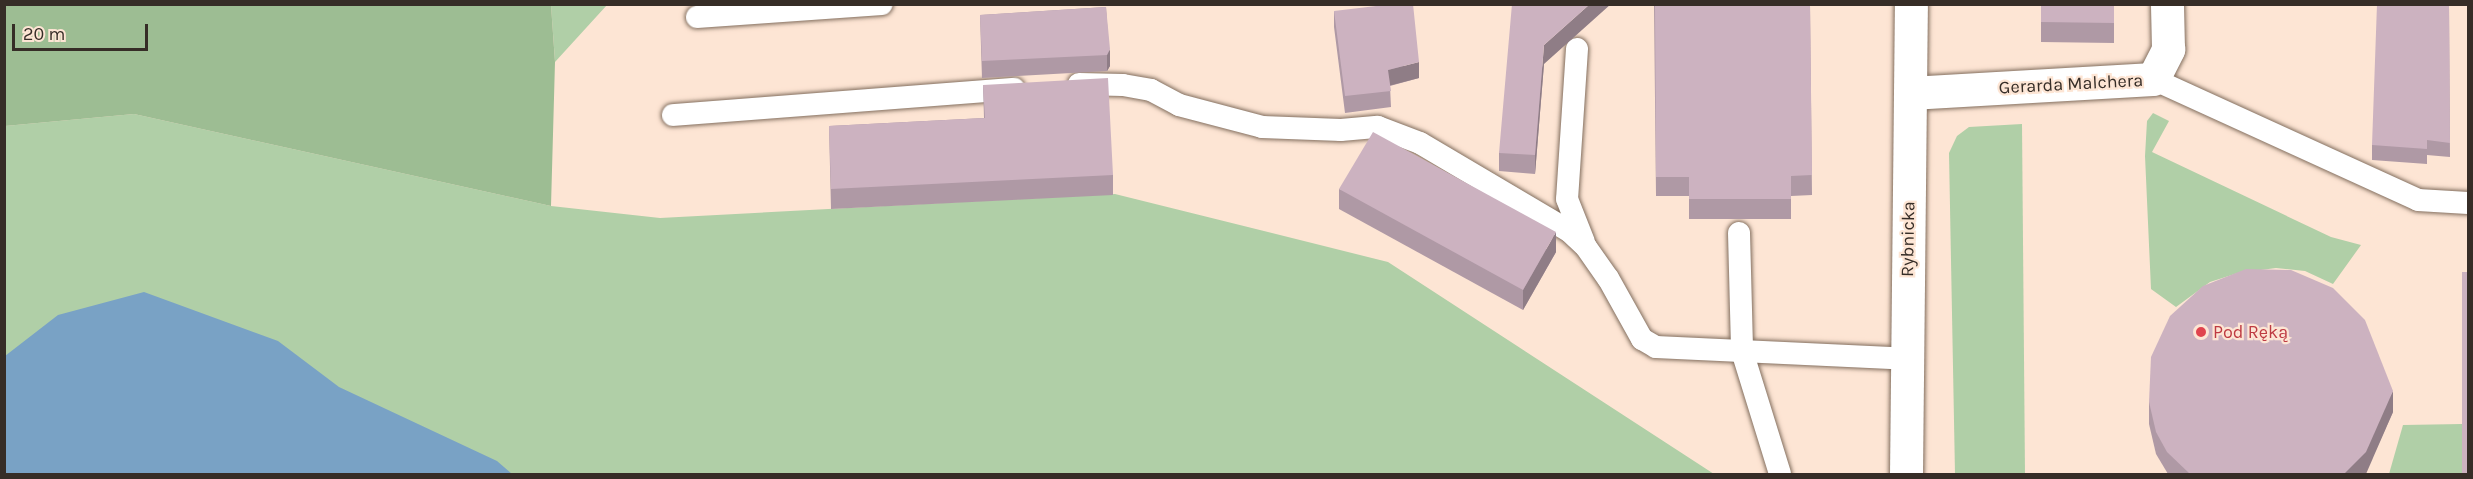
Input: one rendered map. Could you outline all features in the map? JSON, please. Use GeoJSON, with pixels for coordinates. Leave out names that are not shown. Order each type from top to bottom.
{"type":"FeatureCollection","features":[{"type":"Feature","properties":{"kind":"street","name":"Rybnicka"},"geometry":{"type":"LineString","coordinates":[[1906,474],[1911,4]]}},
{"type":"Feature","properties":{"kind":"street","name":"Gerarda Malchera"},"geometry":{"type":"LineString","coordinates":[[1910,93],[2153,80],[2168,49],[2168,4]]}},
{"type":"Feature","properties":{"kind":"lane"},"geometry":{"type":"LineString","coordinates":[[697,17],[882,4]]}},
{"type":"Feature","properties":{"kind":"lane"},"geometry":{"type":"LineString","coordinates":[[1577,49],[1567,199],[1586,247],[1642,339],[1656,347],[1907,359]]}},
{"type":"Feature","properties":{"kind":"lane"},"geometry":{"type":"LineString","coordinates":[[2153,80],[2418,200],[2469,203]]}},
{"type":"Feature","properties":{"kind":"lane"},"geometry":{"type":"LineString","coordinates":[[1056,85],[1123,85],[1151,90],[1179,105],[1228,120],[1262,127],[1341,130],[1378,127],[1420,142],[1539,212],[1586,247]]}},
{"type":"Feature","properties":{"kind":"lane"},"geometry":{"type":"LineString","coordinates":[[673,115],[1033,87]]}},
{"type":"Feature","properties":{"kind":"lane"},"geometry":{"type":"LineString","coordinates":[[1739,233],[1742,351],[1780,474]]}},
{"type":"Feature","properties":{"kind":"green space"},"geometry":{"type":"Polygon","coordinates":[[[5,4],[551,5],[555,62],[551,206],[134,114],[5,126],[5,4]]]}},
{"type":"Feature","properties":{"kind":"green space"},"geometry":{"type":"Polygon","coordinates":[[[551,5],[607,5],[555,62],[555,61],[551,5]]]}},
{"type":"Feature","properties":{"kind":"green space"},"geometry":{"type":"Polygon","coordinates":[[[2153,113],[2169,121],[2152,152],[2331,237],[2361,245],[2333,284],[2305,271],[2276,268],[2238,273],[2210,282],[2176,307],[2151,289],[2145,156],[2147,121],[2153,113]]]}},
{"type":"Feature","properties":{"kind":"green space"},"geometry":{"type":"Polygon","coordinates":[[[134,114],[551,206],[660,218],[1115,194],[1388,262],[1714,474],[5,474],[5,126],[134,114]]]}},
{"type":"Feature","properties":{"kind":"green space"},"geometry":{"type":"Polygon","coordinates":[[[2022,124],[2025,474],[1955,474],[1949,153],[1957,136],[1969,127],[2022,124]]]}},
{"type":"Feature","properties":{"kind":"green space"},"geometry":{"type":"Polygon","coordinates":[[[2462,424],[2462,474],[2389,474],[2403,425],[2462,424]]]}},
{"type":"Feature","properties":{"kind":"water"},"geometry":{"type":"Polygon","coordinates":[[[144,292],[278,341],[339,387],[497,461],[512,474],[5,474],[5,356],[58,315],[144,292]]]}},
{"type":"Feature","properties":{"kind":"building"},"geometry":{"type":"Polygon","coordinates":[[[1413,4],[1419,62],[1388,70],[1391,91],[1345,96],[1334,11],[1413,4]]]}},
{"type":"Feature","properties":{"kind":"building"},"geometry":{"type":"Polygon","coordinates":[[[1512,4],[1590,4],[1544,45],[1535,155],[1499,153],[1512,4]]]}},
{"type":"Feature","properties":{"kind":"building"},"geometry":{"type":"Polygon","coordinates":[[[1655,4],[1810,4],[1812,175],[1791,176],[1791,199],[1689,199],[1689,177],[1656,177],[1655,4]]]}},
{"type":"Feature","properties":{"kind":"building"},"geometry":{"type":"Polygon","coordinates":[[[2041,4],[2114,4],[2114,23],[2041,22],[2041,4]]]}},
{"type":"Feature","properties":{"kind":"building"},"geometry":{"type":"Polygon","coordinates":[[[2377,4],[2449,4],[2450,143],[2427,140],[2427,149],[2372,145],[2377,4]]]}},
{"type":"Feature","properties":{"kind":"building"},"geometry":{"type":"Polygon","coordinates":[[[1106,7],[1110,49],[1107,55],[982,61],[980,15],[1106,7]]]}},
{"type":"Feature","properties":{"kind":"building"},"geometry":{"type":"Polygon","coordinates":[[[1108,78],[1113,175],[831,189],[829,126],[985,118],[983,85],[1108,78]]]}},
{"type":"Feature","properties":{"kind":"building"},"geometry":{"type":"Polygon","coordinates":[[[1373,132],[1556,232],[1523,290],[1339,189],[1373,132]]]}},
{"type":"Feature","properties":{"kind":"building"},"geometry":{"type":"Polygon","coordinates":[[[2246,269],[2291,270],[2333,288],[2365,320],[2393,391],[2366,452],[2344,474],[2190,474],[2167,452],[2156,432],[2149,402],[2151,357],[2170,316],[2203,286],[2246,269]]]}},
{"type":"Feature","properties":{"kind":"building"},"geometry":{"type":"Polygon","coordinates":[[[2462,272],[2469,272],[2469,474],[2462,474],[2462,272]]]}},
{"type":"Feature","properties":{"kind":"place","name":"Pod Ręką"},"geometry":{"type":"Point","coordinates":[2201,332]}}]}
